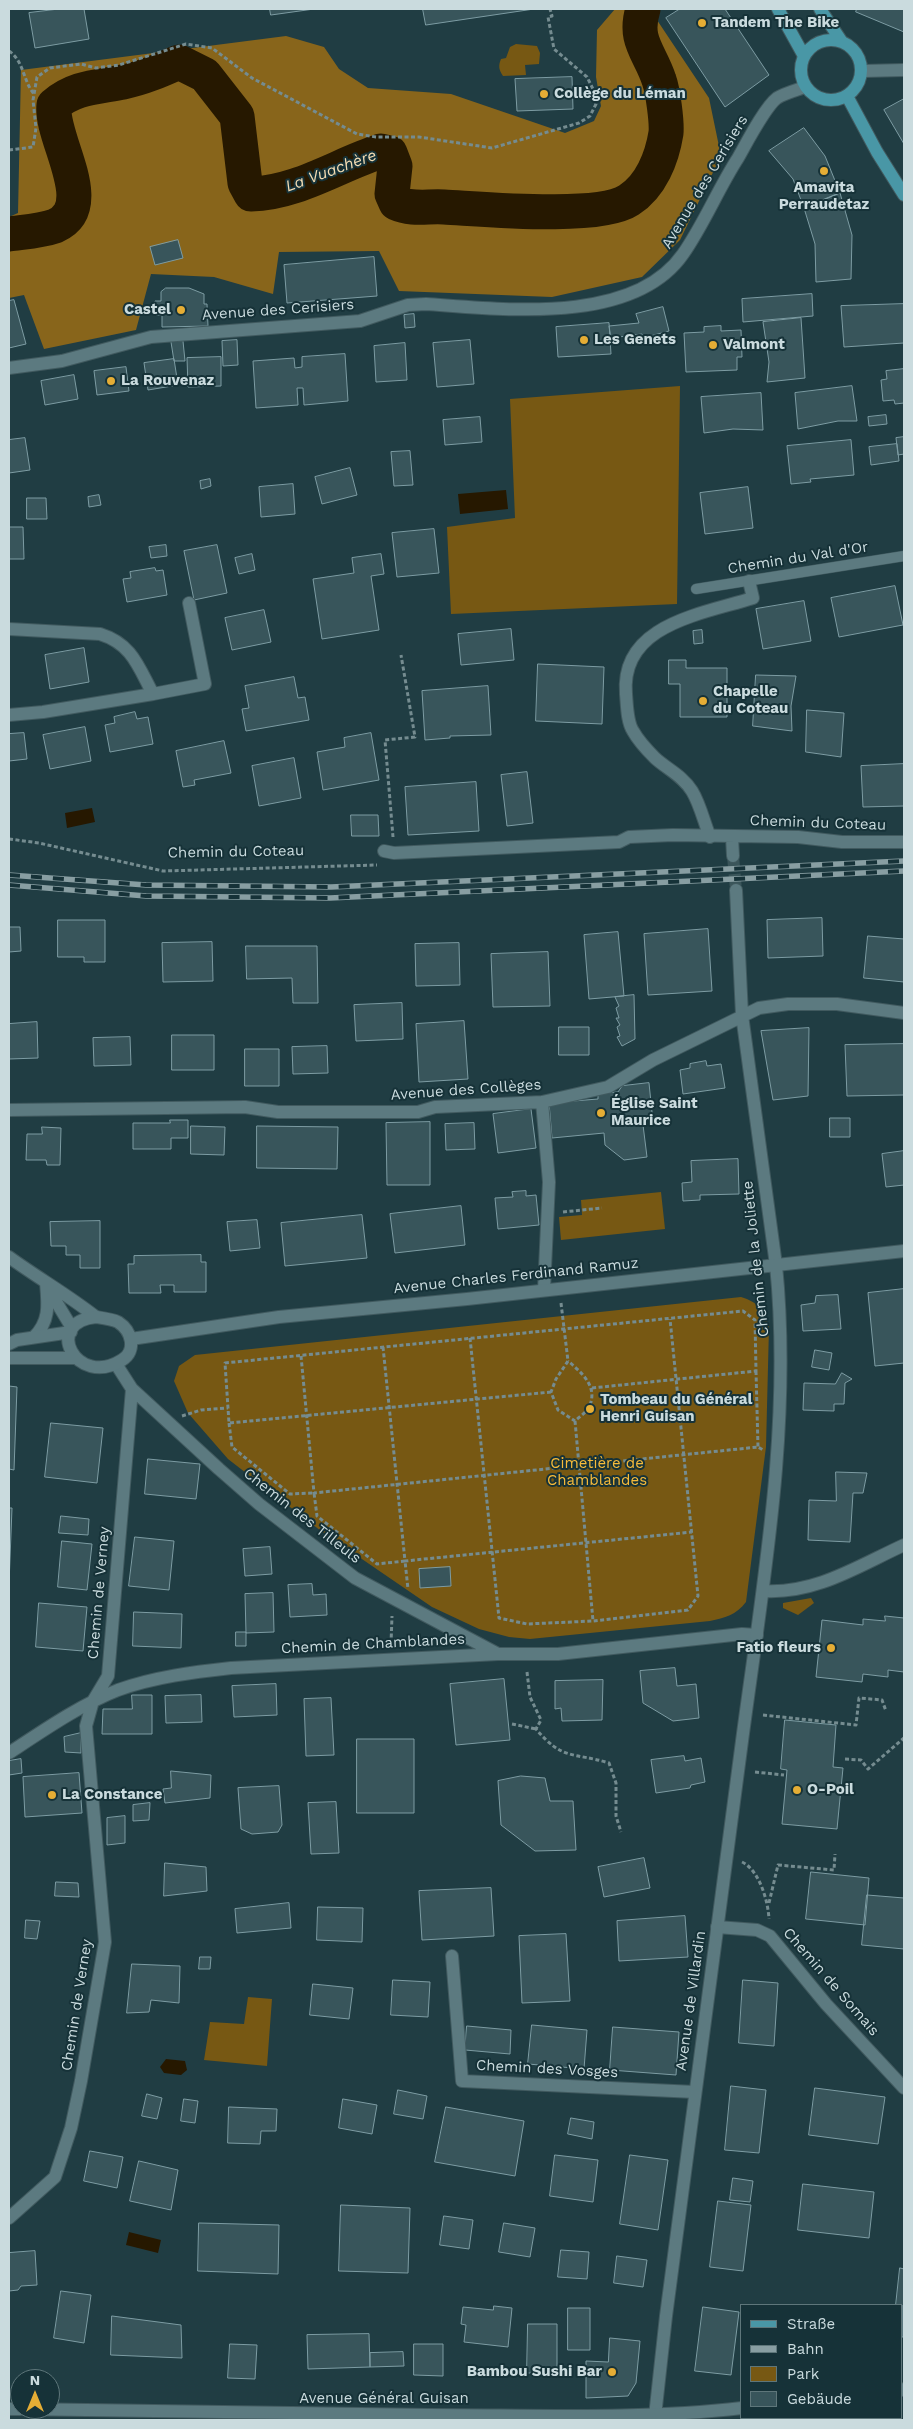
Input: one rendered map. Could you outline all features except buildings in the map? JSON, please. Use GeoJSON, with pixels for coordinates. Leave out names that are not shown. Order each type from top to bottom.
{"type":"FeatureCollection","features":[{"type":"Feature","properties":{"kind":"main road"},"geometry":{"type":"LineString","coordinates":[[778,9],[804,56]]}},
{"type":"Feature","properties":{"kind":"main road"},"geometry":{"type":"LineString","coordinates":[[820,9],[842,42],[855,51],[862,71],[855,89],[839,100],[822,99],[812,95],[805,87],[800,68],[804,56],[817,43],[831,40],[842,42]]}},
{"type":"Feature","properties":{"kind":"main road"},"geometry":{"type":"LineString","coordinates":[[847,96],[876,152],[904,195]]}},
{"type":"Feature","properties":{"kind":"street"},"geometry":{"type":"LineString","coordinates":[[862,71],[904,70]]}},
{"type":"Feature","properties":{"kind":"street","name":"Avenue des Cerisiers"},"geometry":{"type":"LineString","coordinates":[[9,368],[62,360],[151,337],[360,321],[408,306],[426,304],[540,310],[589,304],[625,296],[651,283],[669,269],[683,254],[722,183],[777,98],[805,87]]}},
{"type":"Feature","properties":{"kind":"street"},"geometry":{"type":"LineString","coordinates":[[710,837],[692,790],[674,771],[655,758],[632,730],[626,702],[627,674],[631,661],[641,646],[653,634],[671,623],[753,598],[749,581]]}},
{"type":"Feature","properties":{"kind":"street"},"geometry":{"type":"LineString","coordinates":[[9,715],[43,712],[205,684],[188,603]]}},
{"type":"Feature","properties":{"kind":"street"},"geometry":{"type":"LineString","coordinates":[[9,629],[100,634],[114,639],[130,651],[154,694]]}},
{"type":"Feature","properties":{"kind":"street","name":"Chemin du Coteau"},"geometry":{"type":"LineString","coordinates":[[389,852],[619,842],[629,837],[664,836],[798,837],[842,842],[904,842]]}},
{"type":"Feature","properties":{"kind":"street","name":"Chemin du Coteau"},"geometry":{"type":"LineString","coordinates":[[732,837],[733,856]]}},
{"type":"Feature","properties":{"kind":"street"},"geometry":{"type":"LineString","coordinates":[[736,890],[742,1015]]}},
{"type":"Feature","properties":{"kind":"street","name":"Avenue des Collèges"},"geometry":{"type":"LineString","coordinates":[[9,1110],[245,1106],[278,1112],[418,1112],[435,1107],[542,1102],[608,1087],[653,1060],[759,1008],[788,1004],[836,1004],[904,1013]]}},
{"type":"Feature","properties":{"kind":"street","name":"Chemin de la Joliette"},"geometry":{"type":"LineString","coordinates":[[742,1015],[776,1265],[780,1325],[780,1400],[777,1460],[764,1591]]}},
{"type":"Feature","properties":{"kind":"street"},"geometry":{"type":"LineString","coordinates":[[542,1102],[549,1182],[544,1290]]}},
{"type":"Feature","properties":{"kind":"street","name":"Avenue Charles Ferdinand Ramuz"},"geometry":{"type":"LineString","coordinates":[[131,1339],[279,1317],[904,1251]]}},
{"type":"Feature","properties":{"kind":"street"},"geometry":{"type":"LineString","coordinates":[[9,1257],[46,1283],[71,1297],[96,1317]]}},
{"type":"Feature","properties":{"kind":"street"},"geometry":{"type":"LineString","coordinates":[[46,1283],[72,1330]]}},
{"type":"Feature","properties":{"kind":"street"},"geometry":{"type":"LineString","coordinates":[[34,1337],[43,1328],[48,1304],[46,1283]]}},
{"type":"Feature","properties":{"kind":"street"},"geometry":{"type":"LineString","coordinates":[[96,1317],[118,1322],[127,1331],[131,1339],[131,1349],[126,1358],[104,1368],[88,1366],[74,1358],[68,1348],[72,1330],[83,1318],[96,1317]]}},
{"type":"Feature","properties":{"kind":"street"},"geometry":{"type":"LineString","coordinates":[[9,1344],[72,1330]]}},
{"type":"Feature","properties":{"kind":"street"},"geometry":{"type":"LineString","coordinates":[[9,1358],[74,1358]]}},
{"type":"Feature","properties":{"kind":"street","name":"Chemin des Tilleuls"},"geometry":{"type":"LineString","coordinates":[[116,1364],[132,1388],[259,1504],[355,1578],[498,1654]]}},
{"type":"Feature","properties":{"kind":"street","name":"Chemin de Verney"},"geometry":{"type":"LineString","coordinates":[[9,2218],[55,2177],[70,2128],[81,2081],[104,1942],[86,1726],[93,1702],[108,1676],[132,1388]]}},
{"type":"Feature","properties":{"kind":"street"},"geometry":{"type":"LineString","coordinates":[[764,1591],[802,1590],[821,1584],[904,1545]]}},
{"type":"Feature","properties":{"kind":"street","name":"Avenue de Villardin"},"geometry":{"type":"LineString","coordinates":[[654,2418],[695,2092],[764,1591]]}},
{"type":"Feature","properties":{"kind":"street","name":"Chemin de Chamblandes"},"geometry":{"type":"LineString","coordinates":[[9,1752],[93,1702],[120,1690],[156,1680],[231,1668],[498,1654],[558,1654],[757,1634]]}},
{"type":"Feature","properties":{"kind":"street","name":"Chemin de Somais"},"geometry":{"type":"LineString","coordinates":[[717,1927],[757,1930],[770,1936],[826,2004],[904,2088]]}},
{"type":"Feature","properties":{"kind":"street","name":"Chemin des Vosges"},"geometry":{"type":"LineString","coordinates":[[452,1956],[462,2081],[695,2092]]}},
{"type":"Feature","properties":{"kind":"street","name":"Avenue Général Guisan"},"geometry":{"type":"LineString","coordinates":[[60,2410],[260,2415],[654,2418],[740,2408]]}},
{"type":"Feature","properties":{"kind":"lane","name":"Chemin du Val d'Or"},"geometry":{"type":"LineString","coordinates":[[696,589],[904,556]]}},
{"type":"Feature","properties":{"kind":"path"},"geometry":{"type":"LineString","coordinates":[[9,150],[33,147],[36,128],[34,94],[36,76],[50,68],[81,64],[96,68],[118,65],[186,44],[212,48],[252,78],[357,134],[376,137],[419,137],[492,148],[579,123],[590,116],[596,104],[595,93],[587,76],[554,50],[548,17],[552,16],[550,9]]}},
{"type":"Feature","properties":{"kind":"path"},"geometry":{"type":"LineString","coordinates":[[9,51],[20,65],[29,88],[34,94]]}},
{"type":"Feature","properties":{"kind":"path"},"geometry":{"type":"LineString","coordinates":[[389,852],[385,740],[415,737],[401,655]]}},
{"type":"Feature","properties":{"kind":"path","name":"Chemin du Coteau"},"geometry":{"type":"LineString","coordinates":[[9,839],[39,843],[163,871],[396,864],[389,852]]}},
{"type":"Feature","properties":{"kind":"path"},"geometry":{"type":"LineString","coordinates":[[548,1213],[602,1208]]}},
{"type":"Feature","properties":{"kind":"path"},"geometry":{"type":"LineString","coordinates":[[560,1300],[568,1360],[556,1379],[551,1392],[558,1410],[575,1421]]}},
{"type":"Feature","properties":{"kind":"path"},"geometry":{"type":"LineString","coordinates":[[742,1311],[749,1314],[755,1320],[758,1448],[290,1494],[232,1447],[225,1363],[564,1328],[742,1311]]}},
{"type":"Feature","properties":{"kind":"path"},"geometry":{"type":"LineString","coordinates":[[470,1338],[499,1618],[527,1624],[593,1621],[688,1610],[698,1596],[670,1319]]}},
{"type":"Feature","properties":{"kind":"path"},"geometry":{"type":"LineString","coordinates":[[383,1347],[408,1591],[406,1596]]}},
{"type":"Feature","properties":{"kind":"path"},"geometry":{"type":"LineString","coordinates":[[301,1356],[317,1516],[377,1564],[692,1532]]}},
{"type":"Feature","properties":{"kind":"path"},"geometry":{"type":"LineString","coordinates":[[568,1360],[584,1374],[592,1388],[589,1407],[575,1421],[584,1543],[593,1621]]}},
{"type":"Feature","properties":{"kind":"path"},"geometry":{"type":"LineString","coordinates":[[592,1388],[756,1372]]}},
{"type":"Feature","properties":{"kind":"path"},"geometry":{"type":"LineString","coordinates":[[229,1423],[551,1392]]}},
{"type":"Feature","properties":{"kind":"path"},"geometry":{"type":"LineString","coordinates":[[179,1417],[188,1413],[228,1408]]}},
{"type":"Feature","properties":{"kind":"path"},"geometry":{"type":"LineString","coordinates":[[392,1651],[391,1616],[393,1613]]}},
{"type":"Feature","properties":{"kind":"path"},"geometry":{"type":"LineString","coordinates":[[527,1672],[530,1697],[541,1720],[536,1729]]}},
{"type":"Feature","properties":{"kind":"path"},"geometry":{"type":"LineString","coordinates":[[763,1715],[856,1725],[859,1698],[882,1700],[886,1712]]}},
{"type":"Feature","properties":{"kind":"path"},"geometry":{"type":"LineString","coordinates":[[512,1724],[536,1729],[550,1746],[571,1756],[592,1758],[609,1763],[616,1783],[616,1816],[621,1832]]}},
{"type":"Feature","properties":{"kind":"path"},"geometry":{"type":"LineString","coordinates":[[844,1760],[861,1760],[868,1769],[904,1738]]}},
{"type":"Feature","properties":{"kind":"path"},"geometry":{"type":"LineString","coordinates":[[755,1772],[784,1775]]}},
{"type":"Feature","properties":{"kind":"path"},"geometry":{"type":"LineString","coordinates":[[769,1919],[768,1903],[778,1865],[834,1870],[835,1854]]}},
{"type":"Feature","properties":{"kind":"path"},"geometry":{"type":"LineString","coordinates":[[742,1862],[750,1865],[768,1903]]}},
{"type":"Feature","properties":{"kind":"green space"},"geometry":{"type":"Polygon","coordinates":[[[516,44],[537,46],[540,53],[539,64],[525,65],[526,75],[503,76],[499,68],[501,59],[506,58],[510,47],[516,44]]]}},
{"type":"Feature","properties":{"kind":"green space"},"geometry":{"type":"Polygon","coordinates":[[[680,386],[677,604],[451,614],[447,527],[515,518],[510,399],[680,386]]]}},
{"type":"Feature","properties":{"kind":"green space"},"geometry":{"type":"Polygon","coordinates":[[[661,1192],[665,1229],[561,1240],[559,1217],[582,1215],[581,1200],[661,1192]]]}},
{"type":"Feature","properties":{"kind":"green space","name":"Cimetière de Chamblandes"},"geometry":{"type":"Polygon","coordinates":[[[741,1297],[752,1301],[760,1308],[769,1327],[766,1447],[746,1602],[730,1615],[710,1621],[530,1639],[509,1637],[479,1629],[432,1607],[321,1531],[228,1459],[188,1413],[174,1381],[179,1366],[195,1355],[741,1297]]]}},
{"type":"Feature","properties":{"kind":"green space"},"geometry":{"type":"Polygon","coordinates":[[[811,1598],[814,1603],[798,1615],[783,1608],[783,1603],[811,1598]]]}},
{"type":"Feature","properties":{"kind":"green space"},"geometry":{"type":"Polygon","coordinates":[[[248,1997],[272,1999],[267,2066],[204,2060],[210,2022],[244,2024],[248,1997]]]}},
{"type":"Feature","properties":{"kind":"shaded area"},"geometry":{"type":"Polygon","coordinates":[[[615,9],[659,9],[653,14],[709,98],[721,156],[680,240],[642,277],[552,297],[399,291],[379,251],[279,252],[273,294],[214,277],[151,274],[136,330],[44,349],[24,295],[9,298],[9,217],[18,213],[21,70],[286,36],[324,47],[339,69],[368,88],[451,94],[565,133],[594,121],[601,106],[596,77],[597,30],[615,9]]]}},
{"type":"Feature","properties":{"kind":"shaded area"},"geometry":{"type":"Polygon","coordinates":[[[506,490],[508,509],[460,514],[458,494],[506,490]]]}},
{"type":"Feature","properties":{"kind":"shaded area"},"geometry":{"type":"Polygon","coordinates":[[[92,808],[95,822],[67,828],[65,813],[92,808]]]}},
{"type":"Feature","properties":{"kind":"shaded area"},"geometry":{"type":"Polygon","coordinates":[[[166,2059],[185,2061],[187,2070],[181,2075],[164,2073],[160,2067],[166,2059]]]}},
{"type":"Feature","properties":{"kind":"shaded area"},"geometry":{"type":"Polygon","coordinates":[[[129,2232],[161,2240],[158,2253],[126,2245],[129,2232]]]}},
{"type":"Feature","properties":{"kind":"waterway","name":"La Vuachère"},"geometry":{"type":"LineString","coordinates":[[9,234],[55,226],[68,216],[73,203],[70,171],[55,119],[54,105],[78,91],[138,78],[179,62],[205,75],[237,116],[245,183],[251,194],[285,189],[301,184],[381,151],[390,153],[395,166],[392,194],[396,203],[402,205],[540,212],[593,210],[614,206],[629,200],[644,187],[654,171],[662,152],[666,133],[660,85],[641,38],[640,20],[643,9]]}},
{"type":"Feature","properties":{"kind":"tunnel"},"geometry":{"type":"LineString","coordinates":[[733,856],[736,890]]}},
{"type":"Feature","properties":{"kind":"railway"},"geometry":{"type":"LineString","coordinates":[[9,875],[146,885],[331,887],[904,861]]}},
{"type":"Feature","properties":{"kind":"railway"},"geometry":{"type":"LineString","coordinates":[[9,885],[146,896],[330,898],[904,871]]}},
{"type":"Feature","properties":{"kind":"place","name":"Tandem The Bike"},"geometry":{"type":"Point","coordinates":[702,23]}},
{"type":"Feature","properties":{"kind":"place","name":"Collège du Léman"},"geometry":{"type":"Point","coordinates":[544,94]}},
{"type":"Feature","properties":{"kind":"place","name":"Amavita Perraudetaz"},"geometry":{"type":"Point","coordinates":[824,171]}},
{"type":"Feature","properties":{"kind":"place","name":"Castel"},"geometry":{"type":"Point","coordinates":[181,310]}},
{"type":"Feature","properties":{"kind":"place","name":"Les Genets"},"geometry":{"type":"Point","coordinates":[584,340]}},
{"type":"Feature","properties":{"kind":"place","name":"Valmont"},"geometry":{"type":"Point","coordinates":[713,345]}},
{"type":"Feature","properties":{"kind":"place","name":"La Rouvenaz"},"geometry":{"type":"Point","coordinates":[111,381]}},
{"type":"Feature","properties":{"kind":"place","name":"Chapelle du Coteau"},"geometry":{"type":"Point","coordinates":[703,701]}},
{"type":"Feature","properties":{"kind":"place","name":"Église Saint Maurice"},"geometry":{"type":"Point","coordinates":[601,1113]}},
{"type":"Feature","properties":{"kind":"place","name":"Tombeau du Général Henri Guisan"},"geometry":{"type":"Point","coordinates":[590,1409]}},
{"type":"Feature","properties":{"kind":"place","name":"Fatio fleurs"},"geometry":{"type":"Point","coordinates":[831,1648]}},
{"type":"Feature","properties":{"kind":"place","name":"O-Poil"},"geometry":{"type":"Point","coordinates":[797,1790]}},
{"type":"Feature","properties":{"kind":"place","name":"La Constance"},"geometry":{"type":"Point","coordinates":[52,1795]}},
{"type":"Feature","properties":{"kind":"place","name":"Bambou Sushi Bar"},"geometry":{"type":"Point","coordinates":[612,2372]}}]}
